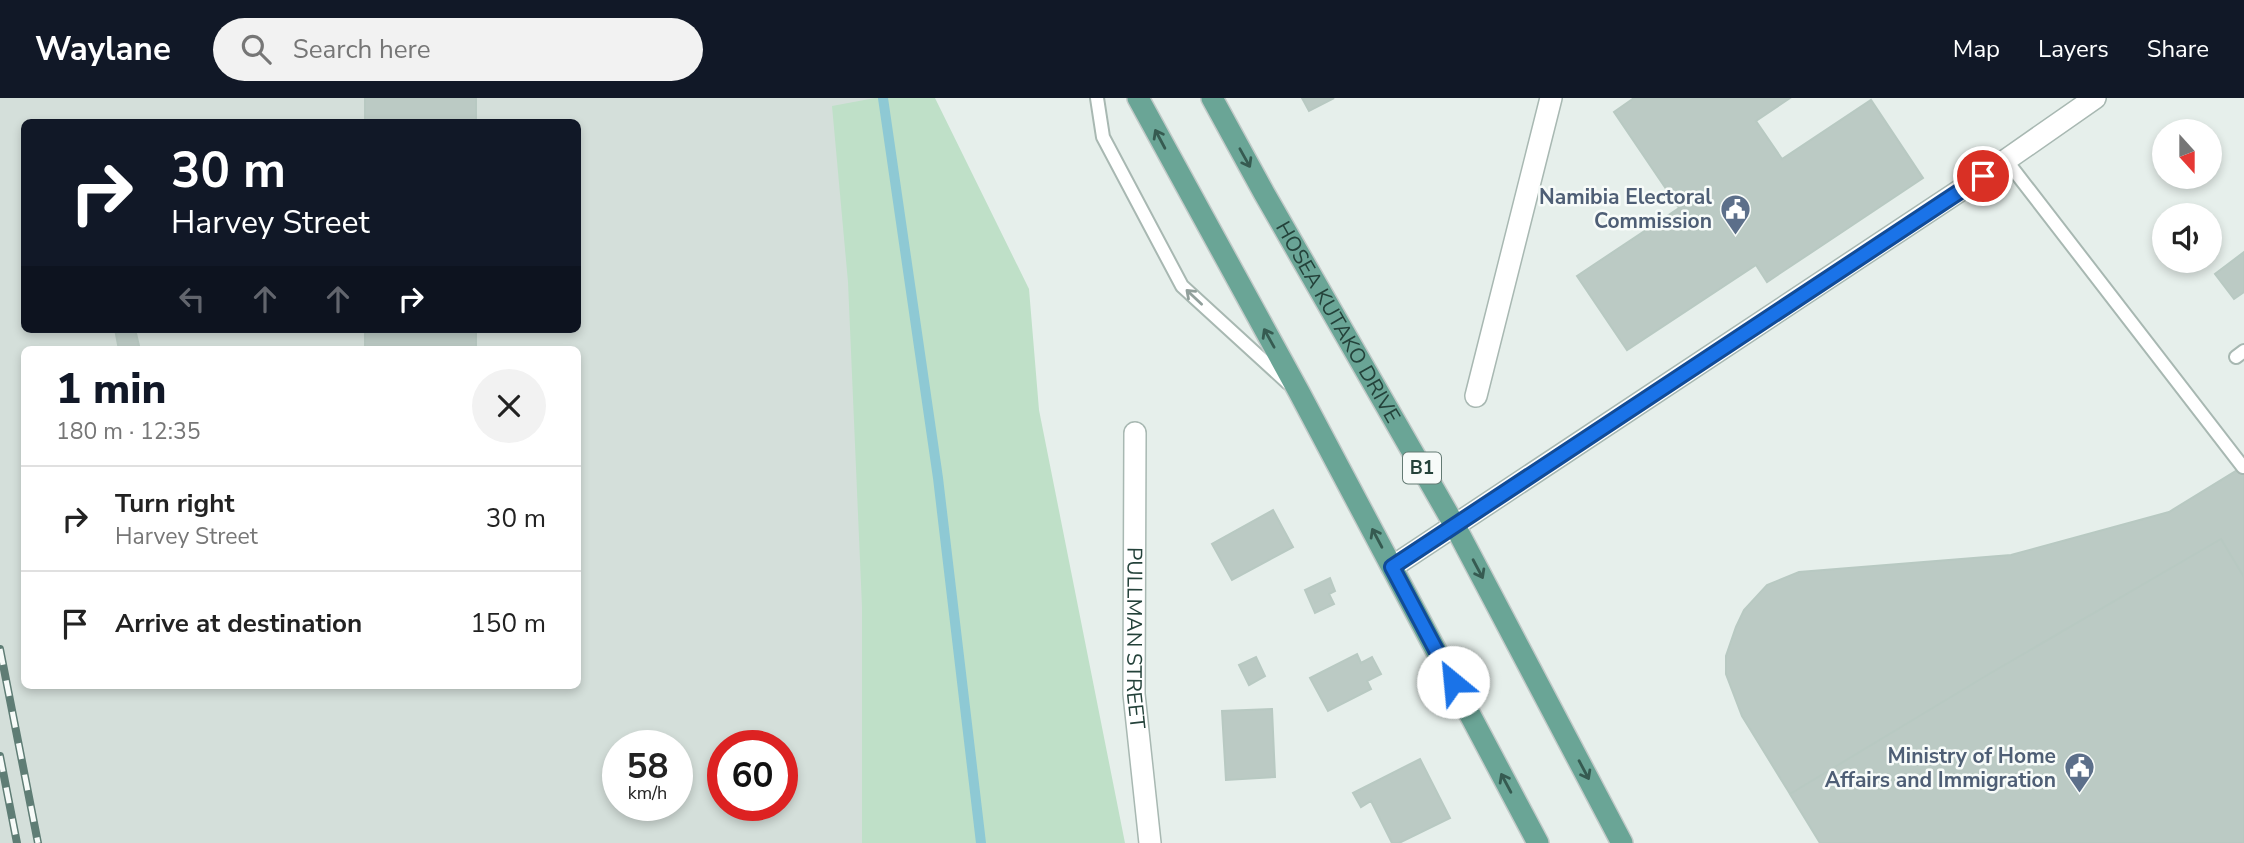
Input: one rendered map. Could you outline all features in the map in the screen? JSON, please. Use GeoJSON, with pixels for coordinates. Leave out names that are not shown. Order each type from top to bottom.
{"type":"FeatureCollection","features":[{"type":"Feature","properties":{"kind":"main road"},"geometry":{"type":"LineString","coordinates":[[1138,98],[1299,392],[1538,843]]}},
{"type":"Feature","properties":{"kind":"main road","name":"HOSEA KUTAKO DRIVE"},"geometry":{"type":"LineString","coordinates":[[1212,98],[1455,526],[1622,843]]}},
{"type":"Feature","properties":{"kind":"street"},"geometry":{"type":"LineString","coordinates":[[1476,396],[1551,98]]}},
{"type":"Feature","properties":{"kind":"street"},"geometry":{"type":"LineString","coordinates":[[1392,567],[2006,160],[2095,98]]}},
{"type":"Feature","properties":{"kind":"street","name":"PULLMAN STREET"},"geometry":{"type":"LineString","coordinates":[[1135,433],[1134,694],[1150,843]]}},
{"type":"Feature","properties":{"kind":"lane"},"geometry":{"type":"LineString","coordinates":[[1097,98],[1103,137],[1182,286],[1299,392]]}},
{"type":"Feature","properties":{"kind":"lane"},"geometry":{"type":"LineString","coordinates":[[2006,160],[2243,467]]}},
{"type":"Feature","properties":{"kind":"shaded area"},"geometry":{"type":"Polygon","coordinates":[[[0,98],[885,98],[989,843],[0,843],[0,98]]]}},
{"type":"Feature","properties":{"kind":"green space"},"geometry":{"type":"Polygon","coordinates":[[[875,98],[935,98],[1029,289],[1039,410],[1125,843],[862,843],[862,607],[848,282],[832,106],[875,98]]]}},
{"type":"Feature","properties":{"kind":"building"},"geometry":{"type":"Polygon","coordinates":[[[365,98],[476,98],[476,119],[365,119],[365,98]]]}},
{"type":"Feature","properties":{"kind":"building"},"geometry":{"type":"Polygon","coordinates":[[[1302,98],[1334,98],[1309,111],[1302,98]]]}},
{"type":"Feature","properties":{"kind":"building","name":"Namibia Electoral Commission"},"geometry":{"type":"Polygon","coordinates":[[[1634,98],[1790,98],[1756,121],[1782,159],[1871,100],[1923,178],[1767,282],[1756,265],[1627,350],[1577,276],[1679,208],[1614,112],[1634,98]]]}},
{"type":"Feature","properties":{"kind":"building"},"geometry":{"type":"Polygon","coordinates":[[[2244,252],[2244,292],[2234,299],[2215,274],[2222,273],[2222,269],[2244,252]]]}},
{"type":"Feature","properties":{"kind":"building"},"geometry":{"type":"Polygon","coordinates":[[[116,333],[136,333],[139,346],[118,346],[116,333]]]}},
{"type":"Feature","properties":{"kind":"building"},"geometry":{"type":"Polygon","coordinates":[[[365,333],[476,333],[476,346],[365,346],[365,333]]]}},
{"type":"Feature","properties":{"kind":"building"},"geometry":{"type":"Polygon","coordinates":[[[2244,466],[2244,577],[2221,539],[1790,794],[1742,716],[1726,674],[1726,656],[1744,610],[1767,585],[1799,572],[2011,555],[2169,512],[2244,466]]]}},
{"type":"Feature","properties":{"kind":"building"},"geometry":{"type":"Polygon","coordinates":[[[1273,510],[1293,547],[1232,580],[1212,544],[1273,510]]]}},
{"type":"Feature","properties":{"kind":"building"},"geometry":{"type":"Polygon","coordinates":[[[2221,539],[2244,577],[2244,843],[1820,843],[1790,794],[2221,539]]]}},
{"type":"Feature","properties":{"kind":"building"},"geometry":{"type":"Polygon","coordinates":[[[1330,578],[1335,591],[1329,594],[1334,604],[1315,613],[1305,590],[1330,578]]]}},
{"type":"Feature","properties":{"kind":"building"},"geometry":{"type":"Polygon","coordinates":[[[1357,654],[1361,663],[1372,657],[1381,674],[1367,681],[1371,689],[1328,711],[1310,678],[1357,654]]]}},
{"type":"Feature","properties":{"kind":"building"},"geometry":{"type":"Polygon","coordinates":[[[1256,657],[1265,676],[1249,685],[1239,665],[1256,657]]]}},
{"type":"Feature","properties":{"kind":"building"},"geometry":{"type":"Polygon","coordinates":[[[1272,709],[1275,777],[1226,780],[1222,711],[1272,709]]]}},
{"type":"Feature","properties":{"kind":"building"},"geometry":{"type":"Polygon","coordinates":[[[1420,759],[1450,818],[1399,843],[1392,843],[1371,801],[1361,807],[1353,793],[1420,759]]]}},
{"type":"Feature","properties":{"kind":"waterway"},"geometry":{"type":"LineString","coordinates":[[883,98],[938,478],[981,843]]}},
{"type":"Feature","properties":{"kind":"railway"},"geometry":{"type":"LineString","coordinates":[[0,649],[38,843]]}},
{"type":"Feature","properties":{"kind":"railway"},"geometry":{"type":"LineString","coordinates":[[0,756],[17,843]]}},
{"type":"Feature","properties":{"kind":"place","name":"Namibia Electoral Commission"},"geometry":{"type":"Point","coordinates":[1735,236]}},
{"type":"Feature","properties":{"kind":"place","name":"Ministry of Home Affairs and Immigration"},"geometry":{"type":"Point","coordinates":[2079,795]}},
{"type":"Feature","properties":{"kind":"route"},"geometry":{"type":"LineString","coordinates":[[1453,682],[1392,567],[1983,176]]}}]}
